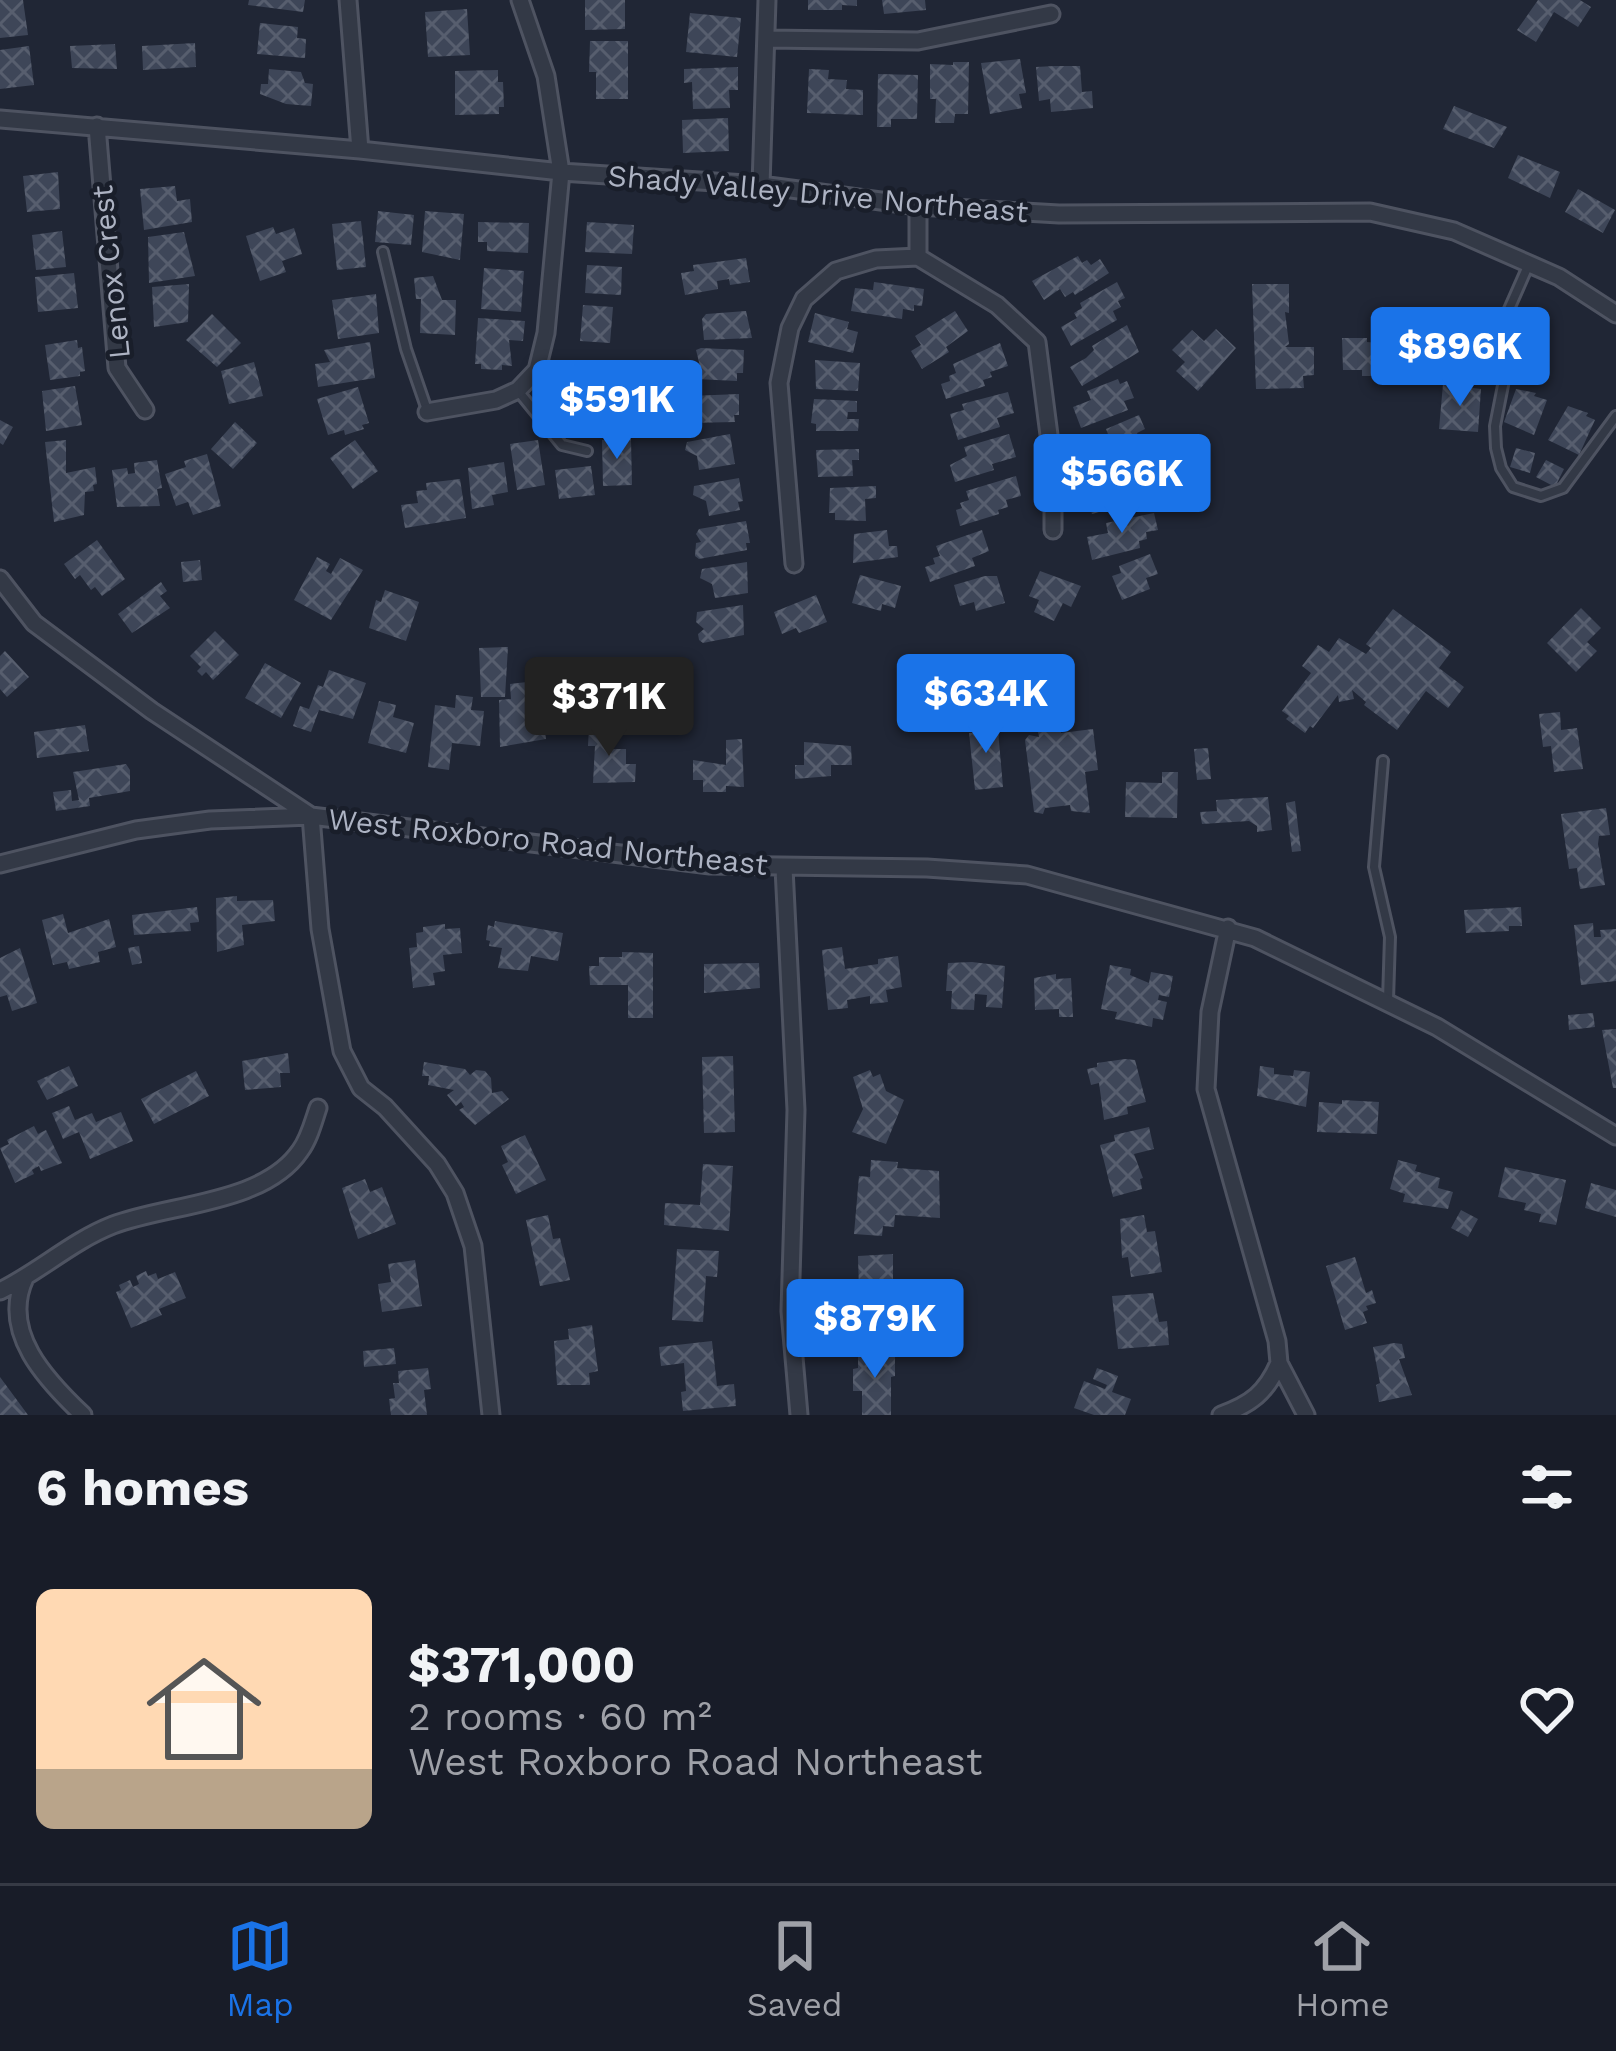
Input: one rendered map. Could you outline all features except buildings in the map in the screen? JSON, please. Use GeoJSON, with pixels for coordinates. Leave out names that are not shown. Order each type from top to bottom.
{"type":"FeatureCollection","features":[{"type":"Feature","properties":{"kind":"street"},"geometry":{"type":"LineString","coordinates":[[348,0],[360,149]]}},
{"type":"Feature","properties":{"kind":"street"},"geometry":{"type":"LineString","coordinates":[[427,412],[496,400],[518,390],[537,370],[546,333],[562,172],[546,76],[520,0]]}},
{"type":"Feature","properties":{"kind":"street"},"geometry":{"type":"LineString","coordinates":[[761,185],[767,0]]}},
{"type":"Feature","properties":{"kind":"street"},"geometry":{"type":"LineString","coordinates":[[767,39],[918,41],[1052,14]]}},
{"type":"Feature","properties":{"kind":"street","name":"Shady Valley Drive Northeast"},"geometry":{"type":"LineString","coordinates":[[0,119],[360,149],[562,172],[761,185],[918,206],[1059,214],[1370,212],[1454,230],[1530,263],[1616,314]]}},
{"type":"Feature","properties":{"kind":"street","name":"Lenox Crest"},"geometry":{"type":"LineString","coordinates":[[97,126],[117,368],[145,410]]}},
{"type":"Feature","properties":{"kind":"street"},"geometry":{"type":"LineString","coordinates":[[918,206],[918,257]]}},
{"type":"Feature","properties":{"kind":"street"},"geometry":{"type":"LineString","coordinates":[[794,565],[778,383],[790,328],[804,299],[836,271],[876,259],[918,257],[997,305],[1037,342],[1051,444],[1053,530]]}},
{"type":"Feature","properties":{"kind":"street"},"geometry":{"type":"LineString","coordinates":[[0,579],[34,623],[152,711],[311,816],[320,929],[342,1052],[362,1088],[386,1107],[437,1164],[461,1207],[473,1246],[491,1415]]}},
{"type":"Feature","properties":{"kind":"street","name":"West Roxboro Road Northeast"},"geometry":{"type":"LineString","coordinates":[[0,864],[136,830],[210,820],[311,816],[623,856],[784,868],[927,868],[1027,875],[1228,928],[1388,1001],[1616,1136]]}},
{"type":"Feature","properties":{"kind":"street"},"geometry":{"type":"LineString","coordinates":[[784,868],[796,1110],[790,1311],[799,1415]]}},
{"type":"Feature","properties":{"kind":"street"},"geometry":{"type":"LineString","coordinates":[[1228,928],[1210,1012],[1206,1089],[1277,1341],[1279,1363],[1306,1415]]}},
{"type":"Feature","properties":{"kind":"street"},"geometry":{"type":"LineString","coordinates":[[0,1291],[110,1226],[213,1200],[268,1179],[290,1165],[304,1147],[318,1108]]}},
{"type":"Feature","properties":{"kind":"street"},"geometry":{"type":"LineString","coordinates":[[25,1279],[16,1307],[28,1352],[83,1415]]}},
{"type":"Feature","properties":{"kind":"street"},"geometry":{"type":"LineString","coordinates":[[1221,1415],[1257,1398],[1279,1363]]}},
{"type":"Feature","properties":{"kind":"lane"},"geometry":{"type":"LineString","coordinates":[[383,253],[427,412]]}},
{"type":"Feature","properties":{"kind":"lane"},"geometry":{"type":"LineString","coordinates":[[1530,263],[1502,325],[1509,355],[1495,426],[1501,468],[1513,487],[1552,495],[1563,488],[1616,416]]}},
{"type":"Feature","properties":{"kind":"lane"},"geometry":{"type":"LineString","coordinates":[[518,390],[562,445],[587,452]]}},
{"type":"Feature","properties":{"kind":"lane"},"geometry":{"type":"LineString","coordinates":[[1383,761],[1374,867],[1390,937],[1388,1001]]}}]}
